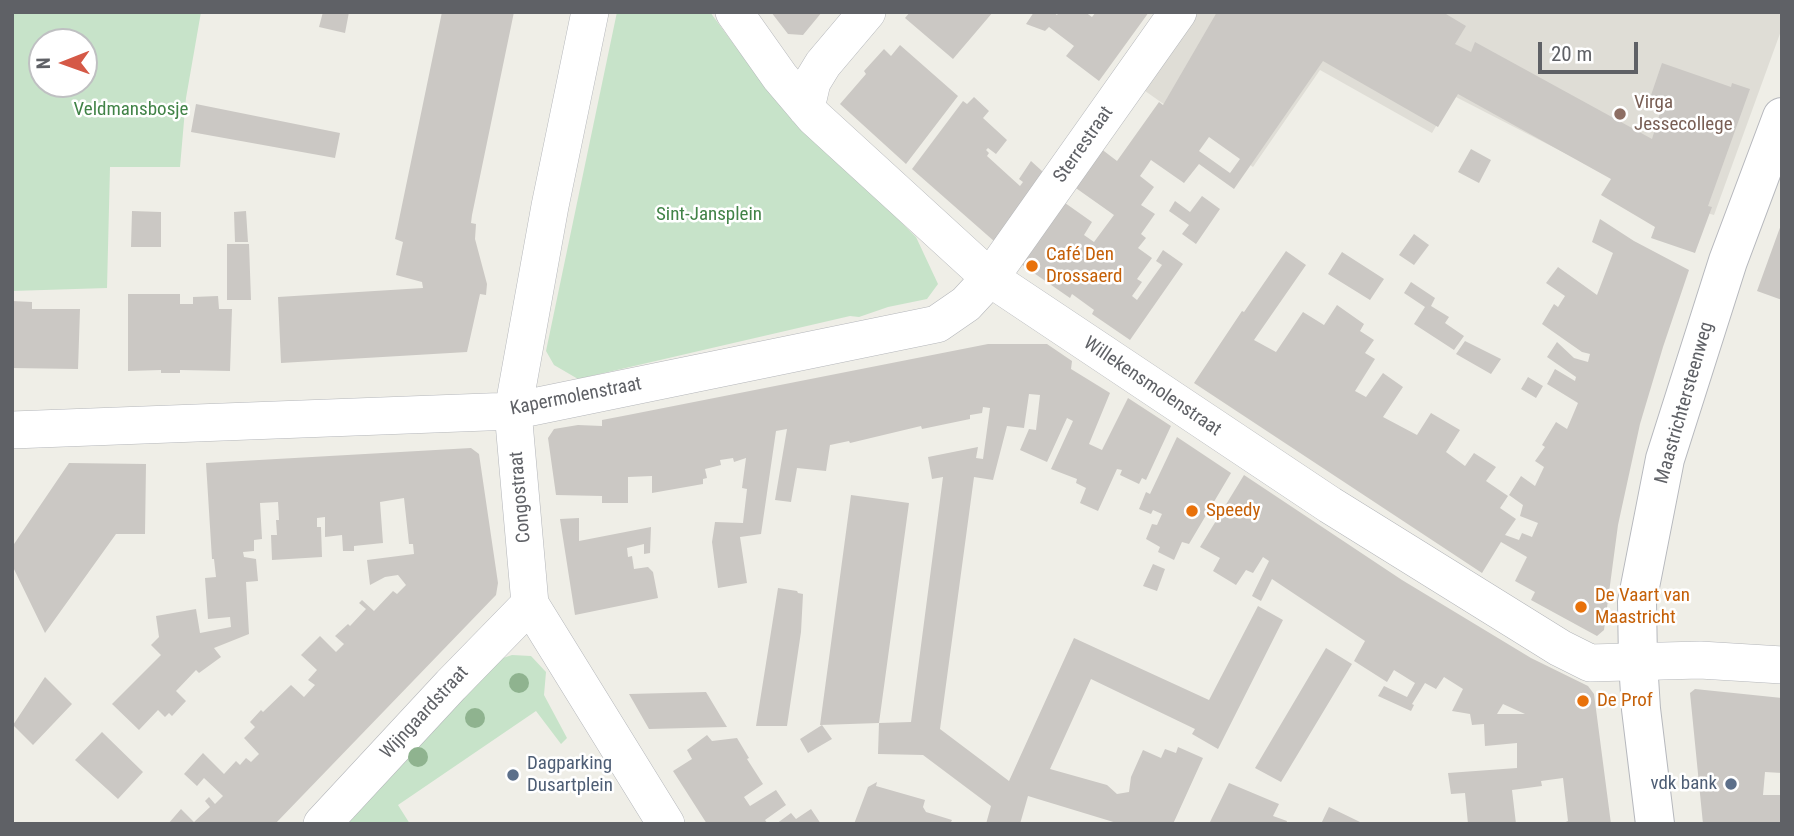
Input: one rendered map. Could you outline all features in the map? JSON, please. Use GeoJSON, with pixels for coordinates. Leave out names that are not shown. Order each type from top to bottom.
{"type":"FeatureCollection","features":[{"type":"Feature","properties":{"kind":"main road","name":"Maastrichtersteenweg"},"geometry":{"type":"LineString","coordinates":[[1655,824],[1638,662],[1637,602],[1665,459],[1728,261],[1782,117]]}},
{"type":"Feature","properties":{"kind":"street","name":"Congostraat"},"geometry":{"type":"LineString","coordinates":[[590,12],[550,206],[513,411],[530,604],[666,824]]}},
{"type":"Feature","properties":{"kind":"street","name":"Willekensmolenstraat"},"geometry":{"type":"LineString","coordinates":[[734,12],[780,77],[806,108],[990,278],[1329,505],[1560,648],[1590,663],[1700,660],[1782,665]]}},
{"type":"Feature","properties":{"kind":"street"},"geometry":{"type":"LineString","coordinates":[[806,108],[812,82],[823,64],[867,12]]}},
{"type":"Feature","properties":{"kind":"street","name":"Sterrestraat"},"geometry":{"type":"LineString","coordinates":[[990,278],[1178,12]]}},
{"type":"Feature","properties":{"kind":"street","name":"Kapermolenstraat"},"geometry":{"type":"LineString","coordinates":[[12,430],[513,411],[937,324],[966,304],[990,278]]}},
{"type":"Feature","properties":{"kind":"street","name":"Wijngaardstraat"},"geometry":{"type":"LineString","coordinates":[[323,824],[530,604]]}},
{"type":"Feature","properties":{"kind":"shaded area","name":"Virga Jessecollege"},"geometry":{"type":"Polygon","coordinates":[[[1189,12],[1782,12],[1782,28],[1714,215],[1650,197],[1454,96],[1432,133],[1320,70],[1253,167],[1138,86],[1189,12]]]}},
{"type":"Feature","properties":{"kind":"green space","name":"Veldmansbosje"},"geometry":{"type":"Polygon","coordinates":[[[12,12],[201,12],[186,98],[180,167],[110,167],[107,288],[12,291],[12,12]]]}},
{"type":"Feature","properties":{"kind":"green space","name":"Sint-Jansplein"},"geometry":{"type":"Polygon","coordinates":[[[617,12],[710,12],[766,88],[916,237],[938,284],[927,299],[888,307],[859,317],[850,316],[578,379],[554,365],[546,351],[617,12]]]}},
{"type":"Feature","properties":{"kind":"green space"},"geometry":{"type":"Polygon","coordinates":[[[512,655],[531,656],[546,672],[544,695],[567,738],[561,744],[536,711],[398,805],[410,824],[347,824],[494,661],[512,655]]]}},
{"type":"Feature","properties":{"kind":"building"},"geometry":{"type":"Polygon","coordinates":[[[323,12],[349,12],[345,33],[319,27],[323,12]]]}},
{"type":"Feature","properties":{"kind":"building"},"geometry":{"type":"Polygon","coordinates":[[[442,12],[514,12],[472,215],[471,223],[476,224],[475,239],[487,284],[486,295],[480,294],[467,352],[281,363],[278,297],[423,288],[422,282],[396,275],[403,242],[395,239],[442,12]]]}},
{"type":"Feature","properties":{"kind":"building"},"geometry":{"type":"Polygon","coordinates":[[[771,12],[822,12],[803,35],[788,34],[771,12]]]}},
{"type":"Feature","properties":{"kind":"building"},"geometry":{"type":"Polygon","coordinates":[[[910,12],[993,12],[953,59],[905,18],[910,12]]]}},
{"type":"Feature","properties":{"kind":"building"},"geometry":{"type":"Polygon","coordinates":[[[1034,12],[1053,12],[1057,15],[1059,12],[1085,12],[1092,17],[1096,12],[1149,12],[1099,81],[1066,56],[1074,46],[1049,27],[1045,31],[1026,24],[1034,12]]]}},
{"type":"Feature","properties":{"kind":"building","name":"Virga Jessecollege"},"geometry":{"type":"Polygon","coordinates":[[[1217,12],[1447,12],[1446,14],[1466,26],[1455,44],[1471,52],[1475,42],[1652,139],[1661,110],[1648,104],[1662,63],[1731,87],[1732,83],[1750,89],[1708,206],[1712,207],[1695,253],[1651,238],[1655,227],[1601,195],[1611,179],[1458,94],[1438,127],[1323,61],[1234,189],[1199,164],[1184,183],[1151,160],[1140,176],[1154,187],[1141,205],[1155,214],[1141,234],[1146,238],[1138,248],[1152,258],[1137,279],[1142,282],[1132,296],[1137,300],[1162,265],[1156,261],[1163,250],[1183,264],[1130,340],[1092,314],[1094,310],[1072,294],[1070,298],[1015,260],[1058,198],[1092,222],[1084,235],[1094,242],[1114,215],[1073,186],[1100,148],[1117,161],[1159,102],[1163,105],[1217,12]],[[1209,137],[1199,151],[1230,173],[1240,159],[1209,137]]]}},
{"type":"Feature","properties":{"kind":"building"},"geometry":{"type":"Polygon","coordinates":[[[900,45],[958,96],[906,164],[840,104],[884,49],[891,56],[900,45]]]}},
{"type":"Feature","properties":{"kind":"building"},"geometry":{"type":"Polygon","coordinates":[[[974,97],[989,111],[983,118],[1007,140],[996,154],[988,148],[987,156],[1020,186],[1023,182],[1019,179],[1031,161],[1053,181],[1003,249],[912,169],[963,101],[967,104],[974,97]]]}},
{"type":"Feature","properties":{"kind":"building"},"geometry":{"type":"Polygon","coordinates":[[[196,104],[340,133],[335,158],[191,132],[196,104]]]}},
{"type":"Feature","properties":{"kind":"building"},"geometry":{"type":"Polygon","coordinates":[[[1471,149],[1491,160],[1479,183],[1458,172],[1471,149]]]}},
{"type":"Feature","properties":{"kind":"building"},"geometry":{"type":"Polygon","coordinates":[[[1202,196],[1220,209],[1196,244],[1182,234],[1189,225],[1169,211],[1175,201],[1190,212],[1202,196]]]}},
{"type":"Feature","properties":{"kind":"building"},"geometry":{"type":"Polygon","coordinates":[[[132,211],[161,212],[161,247],[131,247],[132,211]]]}},
{"type":"Feature","properties":{"kind":"building"},"geometry":{"type":"Polygon","coordinates":[[[246,211],[248,242],[235,242],[234,212],[246,211]]]}},
{"type":"Feature","properties":{"kind":"building"},"geometry":{"type":"Polygon","coordinates":[[[1600,219],[1634,241],[1689,270],[1640,424],[1618,525],[1604,630],[1597,636],[1531,600],[1535,592],[1515,581],[1527,557],[1501,542],[1482,573],[1194,383],[1286,251],[1306,265],[1254,340],[1276,352],[1303,312],[1324,325],[1337,305],[1364,324],[1360,331],[1374,340],[1365,353],[1375,359],[1355,391],[1366,397],[1383,373],[1403,387],[1383,417],[1417,435],[1431,413],[1460,430],[1446,452],[1465,466],[1474,453],[1496,467],[1486,481],[1508,496],[1500,508],[1516,519],[1505,535],[1519,540],[1522,533],[1532,537],[1538,523],[1520,516],[1523,505],[1509,495],[1521,476],[1535,486],[1544,467],[1535,461],[1545,447],[1542,445],[1556,422],[1567,429],[1578,403],[1547,384],[1555,369],[1575,381],[1576,377],[1547,357],[1557,342],[1574,358],[1588,362],[1590,354],[1582,352],[1542,324],[1554,304],[1558,307],[1565,296],[1546,283],[1558,267],[1597,295],[1613,253],[1592,242],[1600,219]]]}},
{"type":"Feature","properties":{"kind":"building"},"geometry":{"type":"Polygon","coordinates":[[[1782,222],[1782,300],[1757,291],[1782,222]]]}},
{"type":"Feature","properties":{"kind":"building"},"geometry":{"type":"Polygon","coordinates":[[[1414,234],[1429,245],[1414,265],[1399,255],[1414,234]]]}},
{"type":"Feature","properties":{"kind":"building"},"geometry":{"type":"Polygon","coordinates":[[[227,244],[249,244],[251,300],[227,300],[227,244]]]}},
{"type":"Feature","properties":{"kind":"building"},"geometry":{"type":"Polygon","coordinates":[[[1342,252],[1384,279],[1370,300],[1328,274],[1342,252]]]}},
{"type":"Feature","properties":{"kind":"building"},"geometry":{"type":"Polygon","coordinates":[[[1411,282],[1435,298],[1431,306],[1449,317],[1445,323],[1464,336],[1454,350],[1414,324],[1425,307],[1404,293],[1411,282]]]}},
{"type":"Feature","properties":{"kind":"building"},"geometry":{"type":"Polygon","coordinates":[[[128,294],[180,294],[180,304],[193,304],[193,297],[218,296],[219,309],[232,309],[230,371],[128,371],[128,294]]]}},
{"type":"Feature","properties":{"kind":"building"},"geometry":{"type":"Polygon","coordinates":[[[12,301],[32,302],[32,309],[80,309],[78,369],[12,368],[12,301]]]}},
{"type":"Feature","properties":{"kind":"building"},"geometry":{"type":"Polygon","coordinates":[[[1465,341],[1501,359],[1491,374],[1456,354],[1465,341]]]}},
{"type":"Feature","properties":{"kind":"building"},"geometry":{"type":"Polygon","coordinates":[[[988,344],[1047,344],[1072,361],[1071,369],[1110,393],[1089,444],[1102,450],[1128,398],[1171,426],[1146,480],[1142,478],[1139,484],[1120,475],[1122,470],[1117,469],[1098,511],[1080,503],[1086,488],[1076,483],[1077,479],[1051,469],[1073,421],[1067,418],[1047,462],[1020,450],[1029,429],[1036,430],[1040,395],[1029,394],[1024,428],[1007,426],[993,480],[974,477],[940,729],[1009,781],[1074,638],[1209,700],[1258,606],[1283,620],[1218,749],[1192,734],[1195,729],[1091,679],[1050,769],[1107,785],[1117,794],[1129,792],[1131,777],[1143,750],[1161,758],[1165,749],[1176,753],[1178,747],[1203,758],[1173,824],[1120,824],[1028,796],[1020,824],[986,824],[991,806],[923,755],[878,754],[879,723],[911,722],[943,477],[932,479],[928,457],[978,447],[976,458],[983,459],[990,408],[983,407],[982,413],[970,415],[970,419],[830,445],[826,471],[797,468],[791,502],[775,500],[787,429],[776,431],[761,534],[740,537],[747,583],[718,588],[712,542],[715,522],[743,523],[747,489],[742,488],[746,458],[734,462],[733,458],[720,460],[721,465],[705,469],[707,478],[703,479],[703,484],[652,493],[652,476],[628,477],[628,503],[602,503],[602,496],[556,495],[548,438],[554,429],[578,425],[602,426],[602,420],[988,344]]]}},
{"type":"Feature","properties":{"kind":"building"},"geometry":{"type":"Polygon","coordinates":[[[1528,377],[1543,386],[1536,398],[1521,389],[1528,377]]]}},
{"type":"Feature","properties":{"kind":"building"},"geometry":{"type":"Polygon","coordinates":[[[1177,437],[1231,473],[1189,544],[1182,542],[1174,560],[1158,552],[1160,547],[1146,539],[1152,524],[1157,525],[1162,514],[1153,510],[1151,514],[1139,509],[1146,492],[1150,494],[1177,437]]]}},
{"type":"Feature","properties":{"kind":"building"},"geometry":{"type":"Polygon","coordinates":[[[471,448],[479,454],[498,583],[496,595],[275,824],[168,824],[181,809],[194,822],[210,807],[205,801],[209,797],[215,804],[223,796],[204,778],[197,786],[184,774],[203,753],[224,774],[236,761],[240,765],[246,758],[251,762],[259,754],[244,738],[255,727],[250,722],[291,685],[304,697],[315,685],[308,680],[317,670],[301,655],[320,636],[336,652],[344,644],[335,636],[348,624],[350,626],[366,609],[359,603],[362,600],[374,611],[393,591],[397,594],[406,585],[398,575],[385,577],[370,585],[367,560],[414,554],[413,544],[409,544],[404,498],[380,502],[383,543],[354,546],[354,551],[343,551],[342,535],[325,537],[325,517],[317,518],[317,527],[321,527],[322,557],[272,560],[271,535],[277,535],[278,502],[260,503],[262,539],[254,540],[254,551],[243,552],[244,557],[256,559],[258,581],[246,582],[249,634],[214,648],[221,657],[199,673],[196,670],[176,691],[186,701],[172,716],[169,713],[165,717],[158,710],[139,730],[112,704],[161,655],[151,645],[159,637],[156,616],[196,609],[200,633],[231,627],[230,617],[208,619],[205,578],[216,577],[212,559],[206,463],[471,448]]]}},
{"type":"Feature","properties":{"kind":"building"},"geometry":{"type":"Polygon","coordinates":[[[69,463],[146,464],[145,534],[116,534],[45,633],[12,565],[12,547],[69,463]]]}},
{"type":"Feature","properties":{"kind":"building"},"geometry":{"type":"Polygon","coordinates":[[[1244,475],[1402,580],[1531,658],[1588,686],[1594,694],[1611,824],[1561,824],[1568,821],[1563,778],[1541,781],[1542,786],[1512,790],[1516,824],[1468,824],[1465,793],[1451,794],[1448,773],[1517,768],[1517,743],[1485,746],[1484,724],[1472,725],[1470,714],[1452,711],[1463,689],[1444,677],[1436,689],[1425,683],[1412,704],[1414,705],[1411,711],[1378,696],[1384,686],[1407,697],[1415,683],[1394,670],[1387,682],[1354,661],[1365,641],[1272,579],[1261,601],[1252,596],[1269,561],[1263,557],[1253,573],[1246,570],[1236,585],[1213,571],[1220,558],[1200,547],[1244,475]],[[1503,704],[1497,714],[1525,714],[1503,704]]]}},
{"type":"Feature","properties":{"kind":"building"},"geometry":{"type":"Polygon","coordinates":[[[851,495],[909,503],[879,723],[820,725],[851,495]]]}},
{"type":"Feature","properties":{"kind":"building"},"geometry":{"type":"Polygon","coordinates":[[[579,518],[579,541],[651,527],[650,553],[644,554],[644,544],[627,548],[628,557],[632,556],[634,569],[648,567],[653,572],[658,598],[575,615],[560,519],[579,518]]]}},
{"type":"Feature","properties":{"kind":"building"},"geometry":{"type":"Polygon","coordinates":[[[1153,564],[1165,569],[1157,591],[1143,586],[1153,564]]]}},
{"type":"Feature","properties":{"kind":"building"},"geometry":{"type":"Polygon","coordinates":[[[778,588],[803,594],[801,632],[787,726],[756,726],[778,588]]]}},
{"type":"Feature","properties":{"kind":"building"},"geometry":{"type":"Polygon","coordinates":[[[1326,648],[1352,664],[1281,782],[1255,768],[1326,648]]]}},
{"type":"Feature","properties":{"kind":"building"},"geometry":{"type":"Polygon","coordinates":[[[45,677],[72,704],[33,745],[13,725],[45,677]]]}},
{"type":"Feature","properties":{"kind":"building"},"geometry":{"type":"Polygon","coordinates":[[[1695,689],[1782,698],[1782,773],[1765,772],[1763,795],[1782,795],[1782,824],[1703,824],[1690,693],[1695,689]]]}},
{"type":"Feature","properties":{"kind":"building"},"geometry":{"type":"Polygon","coordinates":[[[706,692],[727,727],[649,729],[629,694],[706,692]]]}},
{"type":"Feature","properties":{"kind":"building"},"geometry":{"type":"Polygon","coordinates":[[[822,725],[832,739],[808,753],[800,739],[822,725]]]}},
{"type":"Feature","properties":{"kind":"building"},"geometry":{"type":"Polygon","coordinates":[[[102,732],[143,772],[118,799],[75,760],[102,732]]]}},
{"type":"Feature","properties":{"kind":"building"},"geometry":{"type":"Polygon","coordinates":[[[707,735],[712,741],[737,738],[763,784],[744,797],[750,806],[776,790],[786,805],[765,820],[768,824],[707,824],[673,771],[692,759],[687,750],[707,735]]]}},
{"type":"Feature","properties":{"kind":"building"},"geometry":{"type":"Polygon","coordinates":[[[877,782],[876,786],[925,800],[923,807],[926,812],[952,820],[950,824],[854,824],[868,787],[877,782]]]}},
{"type":"Feature","properties":{"kind":"building"},"geometry":{"type":"Polygon","coordinates":[[[1229,783],[1279,804],[1273,816],[1287,821],[1286,824],[1209,824],[1229,783]]]}},
{"type":"Feature","properties":{"kind":"building"},"geometry":{"type":"Polygon","coordinates":[[[1329,807],[1358,821],[1364,824],[1321,824],[1329,807]]]}},
{"type":"Feature","properties":{"kind":"building"},"geometry":{"type":"Polygon","coordinates":[[[811,809],[821,824],[776,824],[791,813],[796,819],[811,809]]]}},
{"type":"Feature","properties":{"kind":"place","name":"Virga Jessecollege"},"geometry":{"type":"Point","coordinates":[1620,114]}},
{"type":"Feature","properties":{"kind":"place","name":"Café Den Drossaerd"},"geometry":{"type":"Point","coordinates":[1032,266]}},
{"type":"Feature","properties":{"kind":"place","name":"Speedy"},"geometry":{"type":"Point","coordinates":[1192,511]}},
{"type":"Feature","properties":{"kind":"place","name":"De Vaart van Maastricht"},"geometry":{"type":"Point","coordinates":[1581,607]}},
{"type":"Feature","properties":{"kind":"place","name":"De Prof"},"geometry":{"type":"Point","coordinates":[1583,701]}},
{"type":"Feature","properties":{"kind":"place","name":"Dagparking Dusartplein"},"geometry":{"type":"Point","coordinates":[513,775]}},
{"type":"Feature","properties":{"kind":"place","name":"vdk bank"},"geometry":{"type":"Point","coordinates":[1731,784]}}]}
